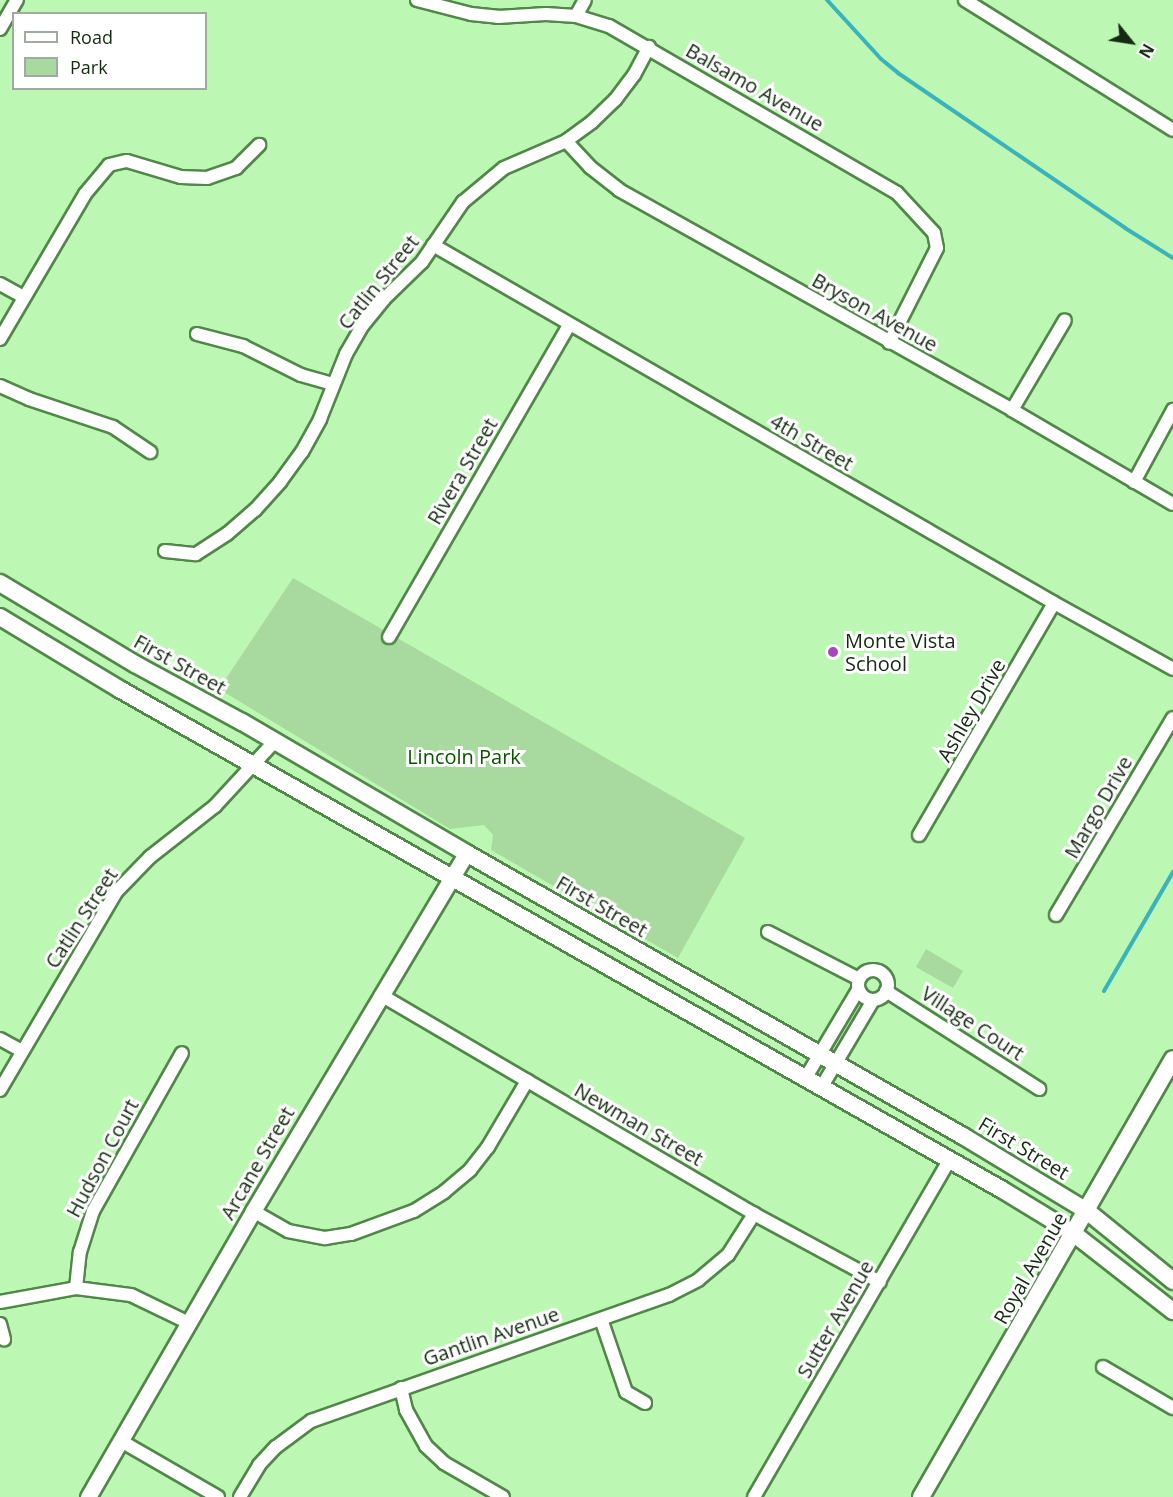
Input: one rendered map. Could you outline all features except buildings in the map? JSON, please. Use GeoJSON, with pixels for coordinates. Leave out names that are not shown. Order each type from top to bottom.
{"type":"FeatureCollection","features":[{"type":"Feature","properties":{"kind":"main road","name":"First Street"},"geometry":{"type":"LineString","coordinates":[[0,583],[135,664],[275,741],[466,853],[837,1062],[1087,1211],[1107,1230],[1173,1281]]}},
{"type":"Feature","properties":{"kind":"main road"},"geometry":{"type":"LineString","coordinates":[[0,617],[121,690],[1001,1189],[1073,1233],[1173,1311]]}},
{"type":"Feature","properties":{"kind":"main road","name":"Royal Avenue"},"geometry":{"type":"LineString","coordinates":[[921,1497],[1173,1059]]}},
{"type":"Feature","properties":{"kind":"street"},"geometry":{"type":"LineString","coordinates":[[0,29],[17,0]]}},
{"type":"Feature","properties":{"kind":"street","name":"Balsamo Avenue"},"geometry":{"type":"LineString","coordinates":[[417,0],[489,16],[546,14],[576,16],[609,26],[875,178],[904,199],[934,233],[937,248],[889,343]]}},
{"type":"Feature","properties":{"kind":"street"},"geometry":{"type":"LineString","coordinates":[[576,16],[585,0]]}},
{"type":"Feature","properties":{"kind":"street"},"geometry":{"type":"LineString","coordinates":[[965,0],[1173,130]]}},
{"type":"Feature","properties":{"kind":"street","name":"Catlin Street"},"geometry":{"type":"LineString","coordinates":[[165,551],[196,554],[227,534],[255,510],[302,452],[320,419],[333,384],[363,325],[384,299],[422,262],[458,208],[482,183],[504,168],[566,141],[592,122],[615,100],[634,75],[649,47]]}},
{"type":"Feature","properties":{"kind":"street","name":"Bryson Avenue"},"geometry":{"type":"LineString","coordinates":[[566,141],[590,167],[619,190],[1012,410],[1173,504]]}},
{"type":"Feature","properties":{"kind":"street"},"geometry":{"type":"LineString","coordinates":[[0,339],[85,194],[109,165],[128,161],[181,177],[207,178],[236,168],[259,145]]}},
{"type":"Feature","properties":{"kind":"street","name":"4th Street"},"geometry":{"type":"LineString","coordinates":[[433,245],[1054,603],[1173,669]]}},
{"type":"Feature","properties":{"kind":"street"},"geometry":{"type":"LineString","coordinates":[[0,284],[23,297]]}},
{"type":"Feature","properties":{"kind":"street"},"geometry":{"type":"LineString","coordinates":[[1012,410],[1065,320]]}},
{"type":"Feature","properties":{"kind":"street","name":"Rivera Street"},"geometry":{"type":"LineString","coordinates":[[389,637],[569,325]]}},
{"type":"Feature","properties":{"kind":"street"},"geometry":{"type":"LineString","coordinates":[[197,334],[243,346],[301,375],[333,384]]}},
{"type":"Feature","properties":{"kind":"street"},"geometry":{"type":"LineString","coordinates":[[0,386],[29,399],[112,427],[150,452]]}},
{"type":"Feature","properties":{"kind":"street"},"geometry":{"type":"LineString","coordinates":[[1134,482],[1173,410]]}},
{"type":"Feature","properties":{"kind":"street","name":"Ashley Drive"},"geometry":{"type":"LineString","coordinates":[[919,835],[1054,603]]}},
{"type":"Feature","properties":{"kind":"street","name":"Margo Drive"},"geometry":{"type":"LineString","coordinates":[[1056,915],[1173,718]]}},
{"type":"Feature","properties":{"kind":"street","name":"Catlin Street"},"geometry":{"type":"LineString","coordinates":[[0,1090],[102,913],[131,875],[215,806],[275,741]]}},
{"type":"Feature","properties":{"kind":"street","name":"Arcane Street"},"geometry":{"type":"LineString","coordinates":[[88,1497],[253,1211],[466,853]]}},
{"type":"Feature","properties":{"kind":"street"},"geometry":{"type":"LineString","coordinates":[[768,932],[859,985],[865,999],[872,1002]]}},
{"type":"Feature","properties":{"kind":"street","name":"Village Court"},"geometry":{"type":"LineString","coordinates":[[859,985],[869,969],[882,971],[888,981],[886,991],[1039,1089]]}},
{"type":"Feature","properties":{"kind":"street"},"geometry":{"type":"LineString","coordinates":[[805,1079],[859,985]]}},
{"type":"Feature","properties":{"kind":"street"},"geometry":{"type":"LineString","coordinates":[[821,1088],[872,1002],[886,991]]}},
{"type":"Feature","properties":{"kind":"street","name":"Newman Street"},"geometry":{"type":"LineString","coordinates":[[381,995],[754,1214],[880,1282]]}},
{"type":"Feature","properties":{"kind":"street"},"geometry":{"type":"LineString","coordinates":[[0,1039],[22,1052]]}},
{"type":"Feature","properties":{"kind":"street","name":"Hudson Court"},"geometry":{"type":"LineString","coordinates":[[76,1288],[80,1252],[93,1211],[182,1053]]}},
{"type":"Feature","properties":{"kind":"street"},"geometry":{"type":"LineString","coordinates":[[253,1211],[288,1231],[325,1238],[351,1234],[414,1211],[444,1192],[470,1170],[488,1147],[528,1081]]}},
{"type":"Feature","properties":{"kind":"street","name":"Sutter Avenue"},"geometry":{"type":"LineString","coordinates":[[754,1497],[949,1161]]}},
{"type":"Feature","properties":{"kind":"street","name":"Gantlin Avenue"},"geometry":{"type":"LineString","coordinates":[[240,1497],[259,1465],[294,1432],[328,1414],[669,1296],[698,1280],[728,1255],[754,1214]]}},
{"type":"Feature","properties":{"kind":"street"},"geometry":{"type":"LineString","coordinates":[[0,1302],[76,1288],[131,1295],[189,1323]]}},
{"type":"Feature","properties":{"kind":"street"},"geometry":{"type":"LineString","coordinates":[[601,1319],[626,1392],[645,1403]]}},
{"type":"Feature","properties":{"kind":"street"},"geometry":{"type":"LineString","coordinates":[[0,1324],[4,1339]]}},
{"type":"Feature","properties":{"kind":"street"},"geometry":{"type":"LineString","coordinates":[[1103,1368],[1173,1408]]}},
{"type":"Feature","properties":{"kind":"street"},"geometry":{"type":"LineString","coordinates":[[401,1388],[414,1428],[426,1446],[444,1462],[503,1497]]}},
{"type":"Feature","properties":{"kind":"street"},"geometry":{"type":"LineString","coordinates":[[121,1441],[218,1497]]}},
{"type":"Feature","properties":{"kind":"green space","name":"Lincoln Park"},"geometry":{"type":"Polygon","coordinates":[[[293,578],[745,838],[678,958],[491,850],[493,835],[484,825],[450,829],[219,689],[293,578]]]}},
{"type":"Feature","properties":{"kind":"green space"},"geometry":{"type":"Polygon","coordinates":[[[926,949],[963,971],[953,988],[916,967],[926,949]]]}},
{"type":"Feature","properties":{"kind":"waterway"},"geometry":{"type":"LineString","coordinates":[[827,0],[881,59],[898,73],[1125,228],[1173,258]]}},
{"type":"Feature","properties":{"kind":"waterway"},"geometry":{"type":"LineString","coordinates":[[1104,991],[1173,872]]}},
{"type":"Feature","properties":{"kind":"place","name":"Monte Vista School"},"geometry":{"type":"Point","coordinates":[833,652]}}]}
